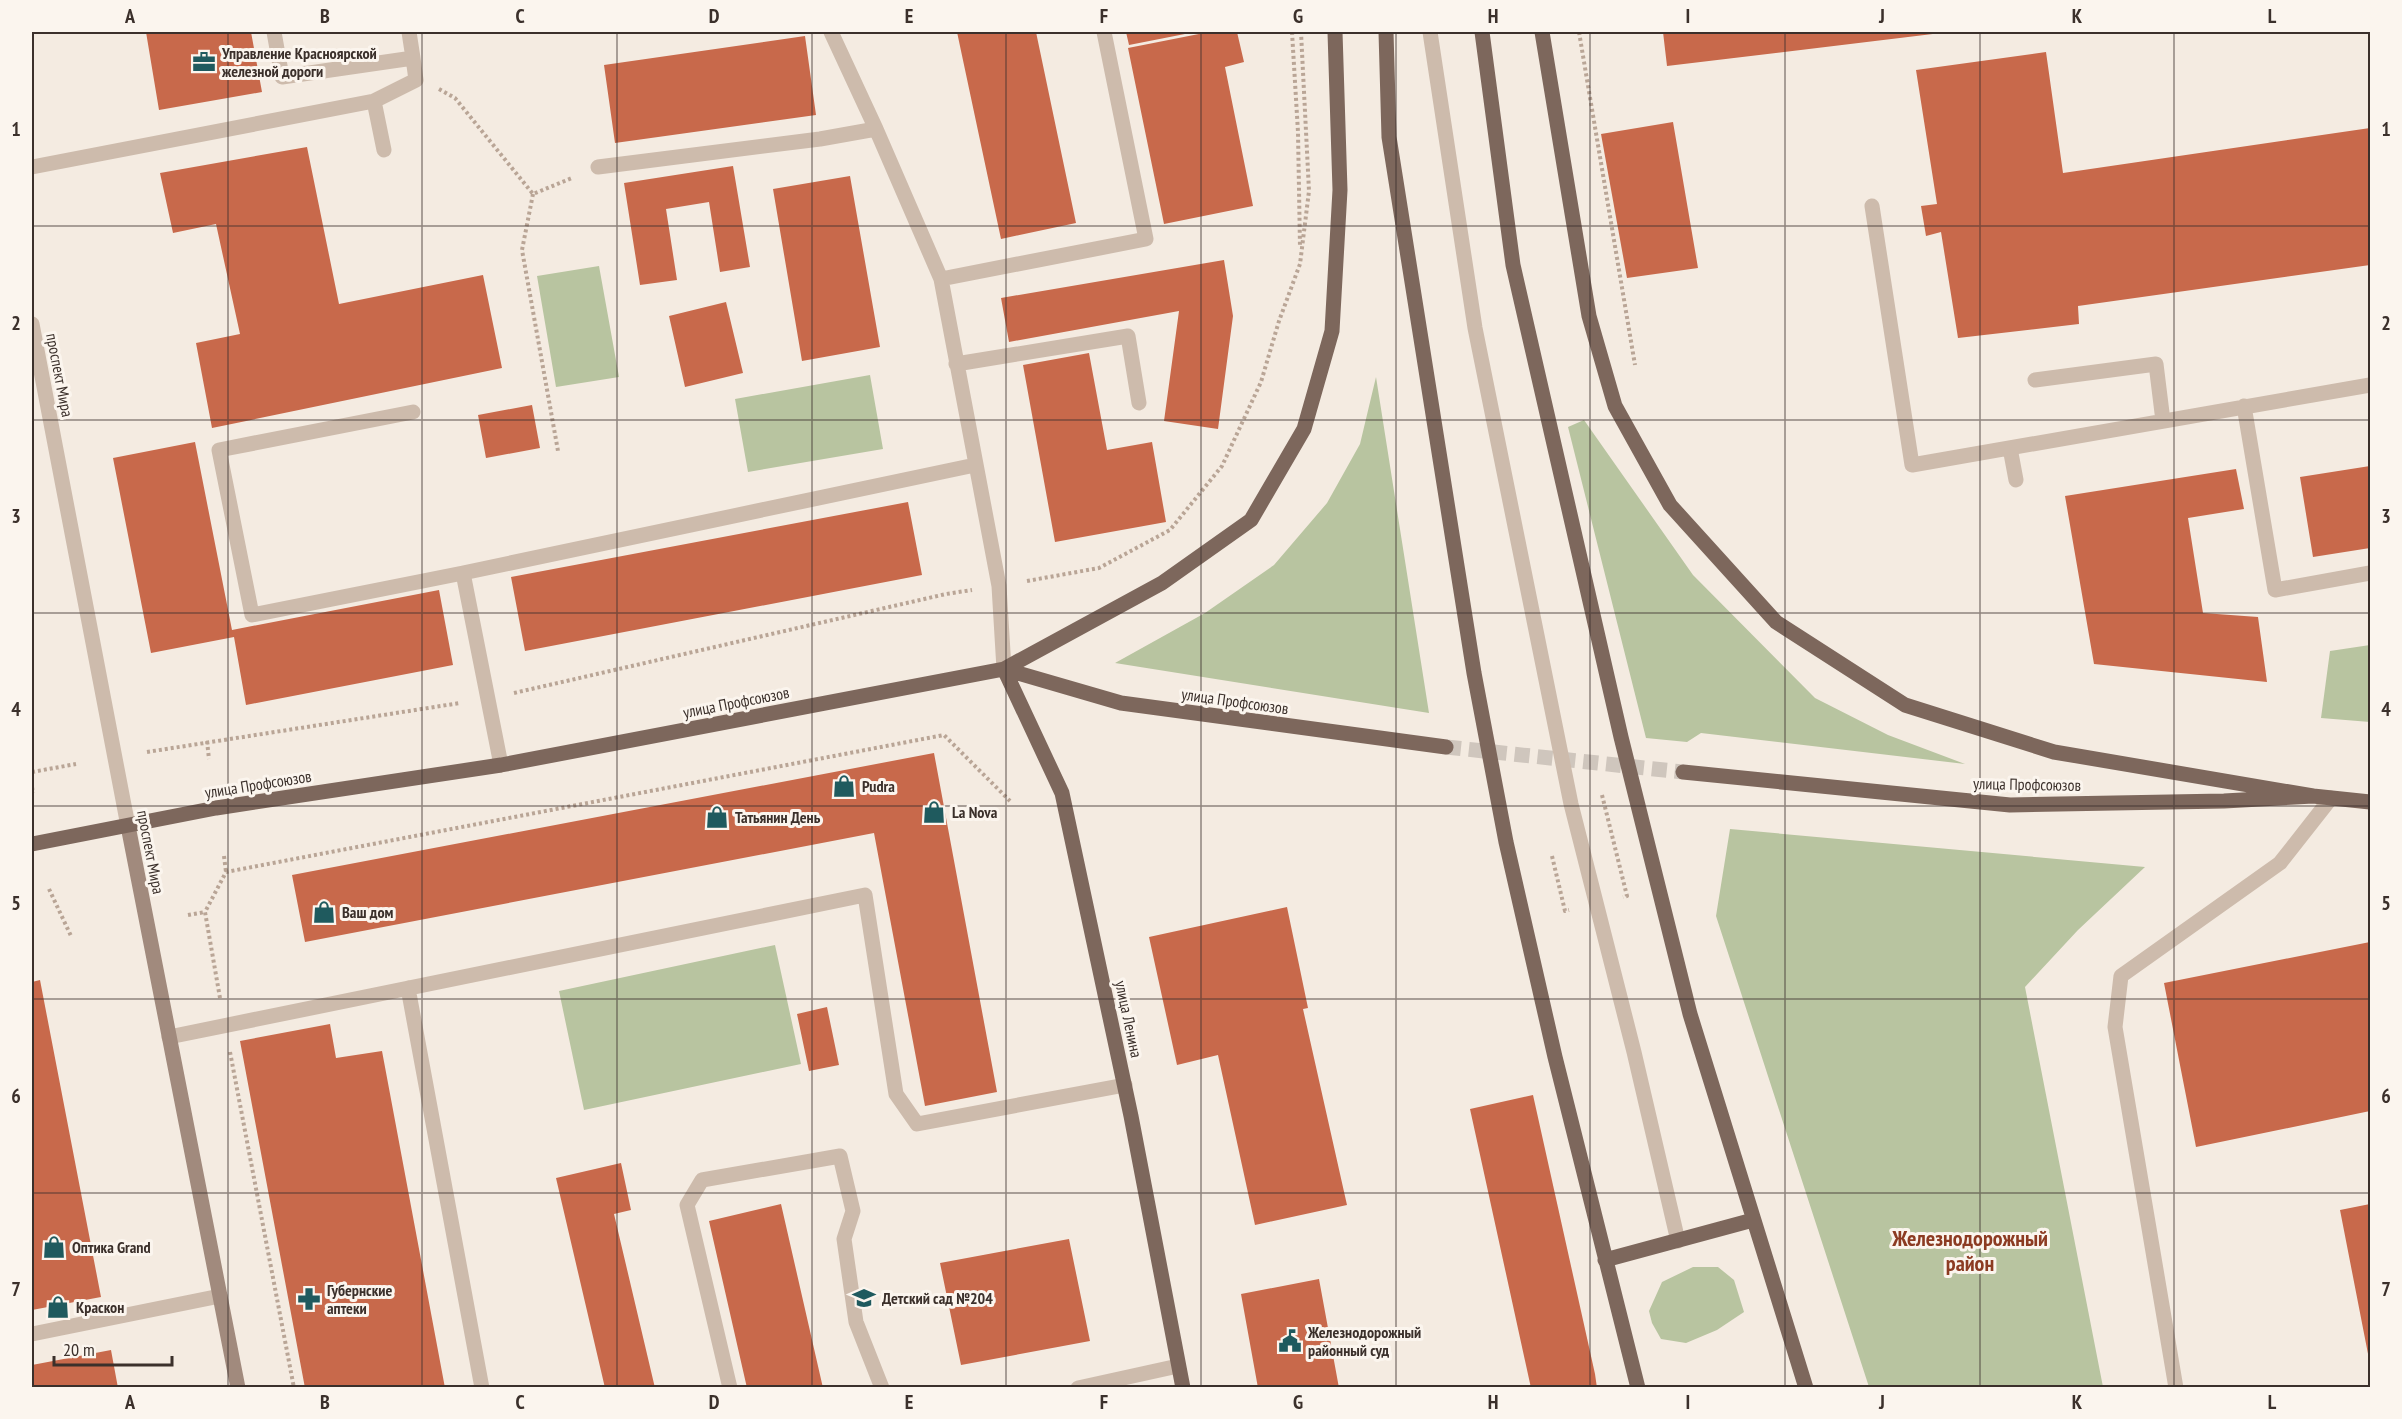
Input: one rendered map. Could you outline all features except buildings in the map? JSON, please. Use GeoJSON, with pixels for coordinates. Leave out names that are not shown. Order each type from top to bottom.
{"type":"FeatureCollection","features":[{"type":"Feature","properties":{"kind":"main road"},"geometry":{"type":"LineString","coordinates":[[1004,669],[1162,583],[1251,520],[1304,429],[1332,330],[1340,190],[1335,32]]}},
{"type":"Feature","properties":{"kind":"main road"},"geometry":{"type":"LineString","coordinates":[[1386,32],[1389,136],[1474,673],[1506,842],[1555,1057],[1638,1388]]}},
{"type":"Feature","properties":{"kind":"main road"},"geometry":{"type":"LineString","coordinates":[[1482,32],[1513,265],[1574,536],[1690,1014],[1806,1388]]}},
{"type":"Feature","properties":{"kind":"main road"},"geometry":{"type":"LineString","coordinates":[[1542,32],[1588,316],[1615,406],[1670,505],[1776,622],[1905,705],[2054,752],[2313,796]]}},
{"type":"Feature","properties":{"kind":"main road","name":"улица Профсоюзов"},"geometry":{"type":"LineString","coordinates":[[32,844],[216,808],[501,765],[1004,669],[1121,703],[1446,747]]}},
{"type":"Feature","properties":{"kind":"main road","name":"улица Ленина"},"geometry":{"type":"LineString","coordinates":[[1004,669],[1062,793],[1125,1085],[1183,1388]]}},
{"type":"Feature","properties":{"kind":"main road","name":"улица Профсоюзов"},"geometry":{"type":"LineString","coordinates":[[1683,772],[2010,805],[2224,801],[2313,796],[2370,802]]}},
{"type":"Feature","properties":{"kind":"main road","name":"проспект Мира"},"geometry":{"type":"LineString","coordinates":[[128,826],[238,1388]]}},
{"type":"Feature","properties":{"kind":"main road"},"geometry":{"type":"LineString","coordinates":[[1605,1260],[1753,1220]]}},
{"type":"Feature","properties":{"kind":"street"},"geometry":{"type":"LineString","coordinates":[[274,32],[282,77],[413,58]]}},
{"type":"Feature","properties":{"kind":"street"},"geometry":{"type":"LineString","coordinates":[[32,167],[374,101],[416,80],[409,32]]}},
{"type":"Feature","properties":{"kind":"street"},"geometry":{"type":"LineString","coordinates":[[831,32],[941,279],[999,586],[1004,669]]}},
{"type":"Feature","properties":{"kind":"street"},"geometry":{"type":"LineString","coordinates":[[941,279],[1146,239],[1104,32]]}},
{"type":"Feature","properties":{"kind":"street"},"geometry":{"type":"LineString","coordinates":[[1430,32],[1475,328],[1571,804],[1634,1052],[1678,1241]]}},
{"type":"Feature","properties":{"kind":"street"},"geometry":{"type":"LineString","coordinates":[[374,101],[384,150]]}},
{"type":"Feature","properties":{"kind":"street"},"geometry":{"type":"LineString","coordinates":[[598,167],[820,139],[876,129]]}},
{"type":"Feature","properties":{"kind":"street"},"geometry":{"type":"LineString","coordinates":[[1872,206],[1912,465],[2370,385]]}},
{"type":"Feature","properties":{"kind":"street","name":"проспект Мира"},"geometry":{"type":"LineString","coordinates":[[32,324],[128,826]]}},
{"type":"Feature","properties":{"kind":"street"},"geometry":{"type":"LineString","coordinates":[[956,364],[1128,336],[1139,403]]}},
{"type":"Feature","properties":{"kind":"street"},"geometry":{"type":"LineString","coordinates":[[2035,380],[2156,364],[2163,421]]}},
{"type":"Feature","properties":{"kind":"street"},"geometry":{"type":"LineString","coordinates":[[2244,406],[2275,590],[2370,573]]}},
{"type":"Feature","properties":{"kind":"street"},"geometry":{"type":"LineString","coordinates":[[413,412],[219,450],[252,615],[975,465]]}},
{"type":"Feature","properties":{"kind":"street"},"geometry":{"type":"LineString","coordinates":[[2010,448],[2016,480]]}},
{"type":"Feature","properties":{"kind":"street"},"geometry":{"type":"LineString","coordinates":[[463,573],[501,765]]}},
{"type":"Feature","properties":{"kind":"street"},"geometry":{"type":"LineString","coordinates":[[2176,1388],[2115,1027],[2121,976],[2280,863],[2331,798]]}},
{"type":"Feature","properties":{"kind":"street"},"geometry":{"type":"LineString","coordinates":[[169,1037],[865,895],[896,1094],[917,1124],[1125,1085]]}},
{"type":"Feature","properties":{"kind":"street"},"geometry":{"type":"LineString","coordinates":[[408,988],[483,1388]]}},
{"type":"Feature","properties":{"kind":"street"},"geometry":{"type":"LineString","coordinates":[[730,1388],[687,1205],[702,1180],[840,1156],[852,1210],[844,1239],[856,1322],[882,1388]]}},
{"type":"Feature","properties":{"kind":"street"},"geometry":{"type":"LineString","coordinates":[[32,1334],[220,1296]]}},
{"type":"Feature","properties":{"kind":"street"},"geometry":{"type":"LineString","coordinates":[[1078,1388],[1178,1366]]}},
{"type":"Feature","properties":{"kind":"path"},"geometry":{"type":"LineString","coordinates":[[1292,32],[1298,132],[1300,264]]}},
{"type":"Feature","properties":{"kind":"path"},"geometry":{"type":"LineString","coordinates":[[999,586],[1099,568],[1170,530],[1222,466],[1261,382],[1279,321],[1300,264],[1308,191],[1301,32]]}},
{"type":"Feature","properties":{"kind":"path"},"geometry":{"type":"LineString","coordinates":[[1579,32],[1636,369]]}},
{"type":"Feature","properties":{"kind":"path"},"geometry":{"type":"LineString","coordinates":[[416,80],[442,90],[455,98],[533,195]]}},
{"type":"Feature","properties":{"kind":"path"},"geometry":{"type":"LineString","coordinates":[[533,195],[598,167]]}},
{"type":"Feature","properties":{"kind":"path"},"geometry":{"type":"LineString","coordinates":[[533,195],[522,250],[558,451]]}},
{"type":"Feature","properties":{"kind":"path"},"geometry":{"type":"LineString","coordinates":[[147,752],[489,698],[946,594]]}},
{"type":"Feature","properties":{"kind":"path"},"geometry":{"type":"LineString","coordinates":[[226,872],[944,735],[1010,801]]}},
{"type":"Feature","properties":{"kind":"path"},"geometry":{"type":"LineString","coordinates":[[207,741],[209,759]]}},
{"type":"Feature","properties":{"kind":"path"},"geometry":{"type":"LineString","coordinates":[[32,772],[76,764]]}},
{"type":"Feature","properties":{"kind":"path"},"geometry":{"type":"LineString","coordinates":[[32,787],[33,793]]}},
{"type":"Feature","properties":{"kind":"path"},"geometry":{"type":"LineString","coordinates":[[1602,795],[1627,896]]}},
{"type":"Feature","properties":{"kind":"path"},"geometry":{"type":"LineString","coordinates":[[224,856],[226,872],[205,912],[294,1388]]}},
{"type":"Feature","properties":{"kind":"path"},"geometry":{"type":"LineString","coordinates":[[49,889],[71,936]]}},
{"type":"Feature","properties":{"kind":"path"},"geometry":{"type":"LineString","coordinates":[[188,915],[205,912]]}},
{"type":"Feature","properties":{"kind":"green space"},"geometry":{"type":"Polygon","coordinates":[[[599,266],[619,377],[556,387],[537,276],[599,266]]]}},
{"type":"Feature","properties":{"kind":"green space"},"geometry":{"type":"Polygon","coordinates":[[[870,375],[883,449],[748,472],[735,399],[870,375]]]}},
{"type":"Feature","properties":{"kind":"green space"},"geometry":{"type":"Polygon","coordinates":[[[1376,377],[1429,713],[1115,663],[1205,613],[1274,565],[1327,503],[1360,444],[1376,377]]]}},
{"type":"Feature","properties":{"kind":"green space"},"geometry":{"type":"Polygon","coordinates":[[[1584,420],[1693,575],[1815,698],[1888,735],[1965,764],[1701,733],[1687,742],[1646,738],[1568,427],[1584,420]]]}},
{"type":"Feature","properties":{"kind":"green space"},"geometry":{"type":"Polygon","coordinates":[[[2370,645],[2370,722],[2321,718],[2330,651],[2370,645]]]}},
{"type":"Feature","properties":{"kind":"green space"},"geometry":{"type":"Polygon","coordinates":[[[1730,829],[2145,867],[2078,930],[2025,987],[2103,1387],[1869,1387],[1716,916],[1730,829]]]}},
{"type":"Feature","properties":{"kind":"green space"},"geometry":{"type":"Polygon","coordinates":[[[775,945],[801,1064],[584,1110],[559,991],[775,945]]]}},
{"type":"Feature","properties":{"kind":"green space"},"geometry":{"type":"Polygon","coordinates":[[[1693,1267],[1718,1267],[1734,1280],[1744,1312],[1717,1330],[1686,1343],[1661,1339],[1652,1323],[1649,1311],[1662,1282],[1693,1267]]]}},
{"type":"Feature","properties":{"kind":"tunnel"},"geometry":{"type":"LineString","coordinates":[[1446,747],[1683,772]]}},
{"type":"Feature","properties":{"kind":"place","name":"Управление Красноярской железной дороги"},"geometry":{"type":"Point","coordinates":[204,62]}},
{"type":"Feature","properties":{"kind":"place","name":"Pudra"},"geometry":{"type":"Point","coordinates":[844,786]}},
{"type":"Feature","properties":{"kind":"place","name":"La Nova"},"geometry":{"type":"Point","coordinates":[934,812]}},
{"type":"Feature","properties":{"kind":"place","name":"Татьянин День"},"geometry":{"type":"Point","coordinates":[717,817]}},
{"type":"Feature","properties":{"kind":"place","name":"Ваш дом"},"geometry":{"type":"Point","coordinates":[324,912]}},
{"type":"Feature","properties":{"kind":"place","name":"Оптика Grand"},"geometry":{"type":"Point","coordinates":[54,1247]}},
{"type":"Feature","properties":{"kind":"place","name":"Детский сад №204"},"geometry":{"type":"Point","coordinates":[864,1298]}},
{"type":"Feature","properties":{"kind":"place","name":"Губернские аптеки"},"geometry":{"type":"Point","coordinates":[309,1299]}},
{"type":"Feature","properties":{"kind":"place","name":"Краскон"},"geometry":{"type":"Point","coordinates":[58,1307]}},
{"type":"Feature","properties":{"kind":"place","name":"Железнодорожный районный суд"},"geometry":{"type":"Point","coordinates":[1290,1341]}},
{"type":"Feature","properties":{"kind":"district","name":"Железнодорожный район"},"geometry":{"type":"Point","coordinates":[1970,1250]}}]}
